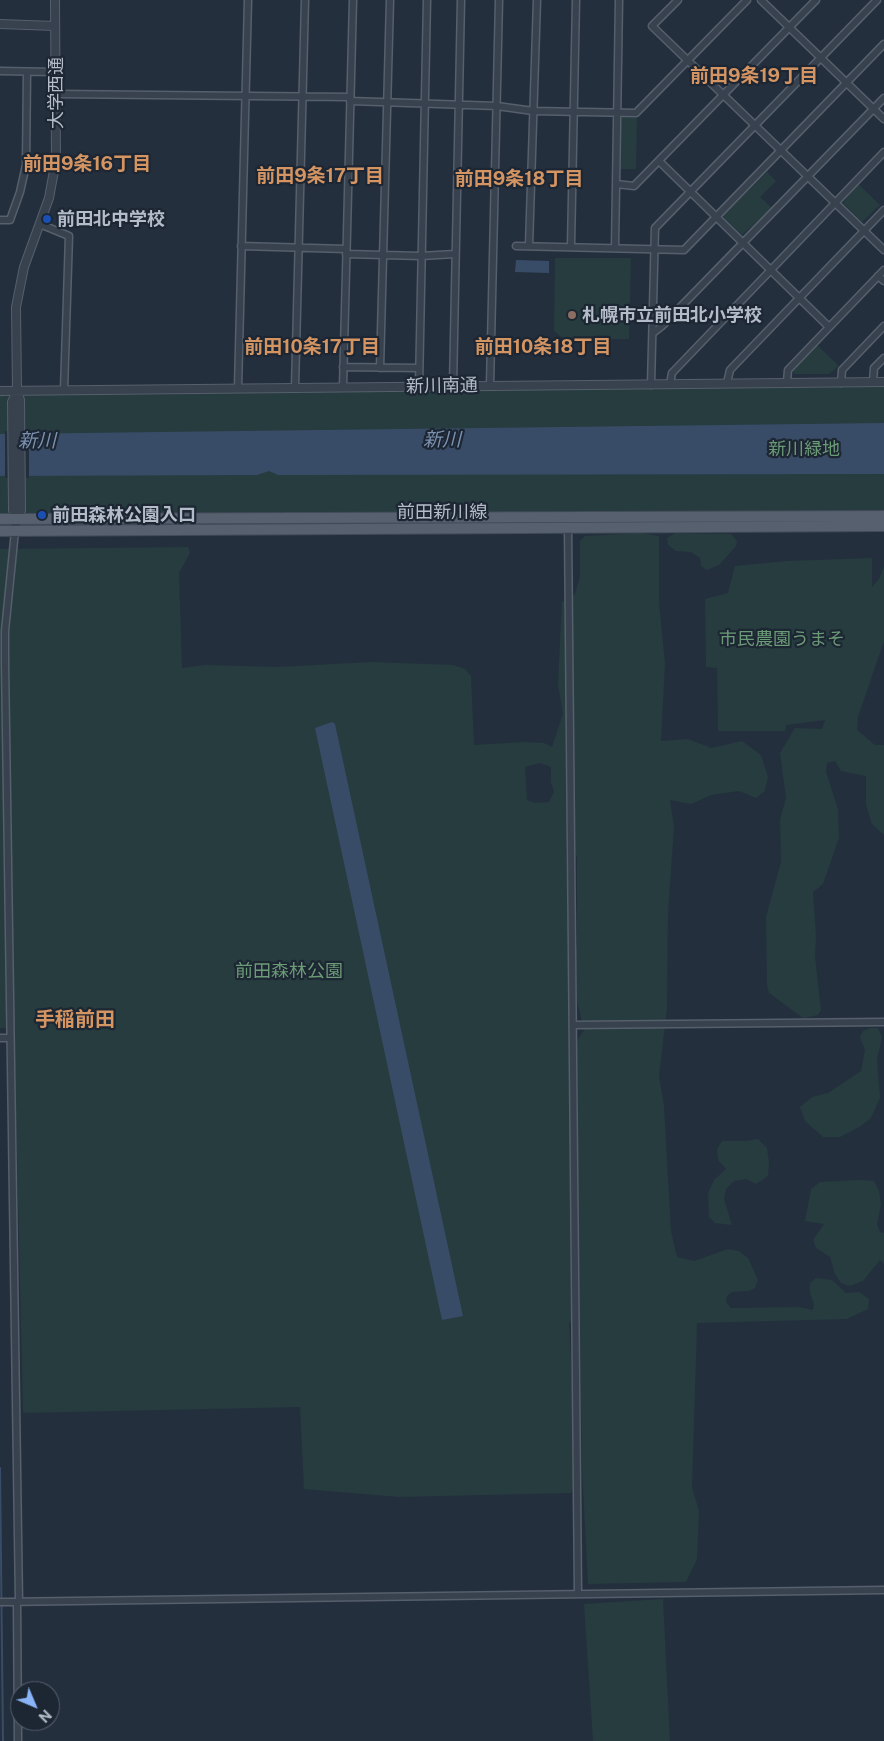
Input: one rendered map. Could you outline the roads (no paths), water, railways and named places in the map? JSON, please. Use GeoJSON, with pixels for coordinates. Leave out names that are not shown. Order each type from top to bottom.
{"type":"FeatureCollection","features":[{"type":"Feature","properties":{"kind":"main road","name":"前田新川線"},"geometry":{"type":"LineString","coordinates":[[0,519],[16,513],[884,526]]}},
{"type":"Feature","properties":{"kind":"main road","name":"前田新川線"},"geometry":{"type":"LineString","coordinates":[[0,531],[884,516]]}},
{"type":"Feature","properties":{"kind":"street","name":"大学西通"},"geometry":{"type":"LineString","coordinates":[[15,531],[16,307],[24,267],[49,198],[56,160],[55,0]]}},
{"type":"Feature","properties":{"kind":"street"},"geometry":{"type":"LineString","coordinates":[[238,388],[248,0]]}},
{"type":"Feature","properties":{"kind":"street"},"geometry":{"type":"LineString","coordinates":[[295,388],[304,0]]}},
{"type":"Feature","properties":{"kind":"street"},"geometry":{"type":"LineString","coordinates":[[343,387],[353,0]]}},
{"type":"Feature","properties":{"kind":"street"},"geometry":{"type":"LineString","coordinates":[[380,368],[390,0]]}},
{"type":"Feature","properties":{"kind":"street"},"geometry":{"type":"LineString","coordinates":[[419,386],[427,0]]}},
{"type":"Feature","properties":{"kind":"street"},"geometry":{"type":"LineString","coordinates":[[452,386],[460,0]]}},
{"type":"Feature","properties":{"kind":"street"},"geometry":{"type":"LineString","coordinates":[[490,385],[499,0]]}},
{"type":"Feature","properties":{"kind":"street"},"geometry":{"type":"LineString","coordinates":[[529,246],[537,0]]}},
{"type":"Feature","properties":{"kind":"street"},"geometry":{"type":"LineString","coordinates":[[571,246],[576,0]]}},
{"type":"Feature","properties":{"kind":"street"},"geometry":{"type":"LineString","coordinates":[[614,248],[619,0]]}},
{"type":"Feature","properties":{"kind":"street"},"geometry":{"type":"LineString","coordinates":[[678,0],[652,26],[884,250]]}},
{"type":"Feature","properties":{"kind":"street"},"geometry":{"type":"LineString","coordinates":[[56,94],[302,96],[387,103],[497,106],[533,111],[636,113],[747,0]]}},
{"type":"Feature","properties":{"kind":"street"},"geometry":{"type":"LineString","coordinates":[[761,0],[884,119]]}},
{"type":"Feature","properties":{"kind":"street"},"geometry":{"type":"LineString","coordinates":[[616,184],[634,186],[816,0]]}},
{"type":"Feature","properties":{"kind":"street"},"geometry":{"type":"LineString","coordinates":[[651,385],[655,228],[877,0]]}},
{"type":"Feature","properties":{"kind":"street"},"geometry":{"type":"LineString","coordinates":[[0,24],[55,26]]}},
{"type":"Feature","properties":{"kind":"street"},"geometry":{"type":"LineString","coordinates":[[516,246],[684,250],[884,44]]}},
{"type":"Feature","properties":{"kind":"street"},"geometry":{"type":"LineString","coordinates":[[0,71],[56,72]]}},
{"type":"Feature","properties":{"kind":"street"},"geometry":{"type":"LineString","coordinates":[[0,220],[10,220],[24,174],[27,72]]}},
{"type":"Feature","properties":{"kind":"street"},"geometry":{"type":"LineString","coordinates":[[653,333],[662,326],[884,98]]}},
{"type":"Feature","properties":{"kind":"street"},"geometry":{"type":"LineString","coordinates":[[670,384],[672,373],[884,152]]}},
{"type":"Feature","properties":{"kind":"street"},"geometry":{"type":"LineString","coordinates":[[658,161],[829,327]]}},
{"type":"Feature","properties":{"kind":"street"},"geometry":{"type":"LineString","coordinates":[[727,383],[730,370],[884,210]]}},
{"type":"Feature","properties":{"kind":"street"},"geometry":{"type":"LineString","coordinates":[[40,224],[69,236],[64,390]]}},
{"type":"Feature","properties":{"kind":"street"},"geometry":{"type":"LineString","coordinates":[[241,246],[298,248],[383,255],[421,256],[455,254]]}},
{"type":"Feature","properties":{"kind":"street"},"geometry":{"type":"LineString","coordinates":[[787,382],[788,370],[884,270]]}},
{"type":"Feature","properties":{"kind":"street"},"geometry":{"type":"LineString","coordinates":[[878,276],[884,282]]}},
{"type":"Feature","properties":{"kind":"street"},"geometry":{"type":"LineString","coordinates":[[841,383],[842,370],[884,326]]}},
{"type":"Feature","properties":{"kind":"street"},"geometry":{"type":"LineString","coordinates":[[873,382],[874,368],[884,358]]}},
{"type":"Feature","properties":{"kind":"street"},"geometry":{"type":"LineString","coordinates":[[343,367],[419,368]]}},
{"type":"Feature","properties":{"kind":"street","name":"新川南通"},"geometry":{"type":"LineString","coordinates":[[0,391],[884,382]]}},
{"type":"Feature","properties":{"kind":"street"},"geometry":{"type":"LineString","coordinates":[[568,522],[578,1594]]}},
{"type":"Feature","properties":{"kind":"street"},"geometry":{"type":"LineString","coordinates":[[15,531],[5,662],[5,1038],[18,1741]]}},
{"type":"Feature","properties":{"kind":"street"},"geometry":{"type":"LineString","coordinates":[[573,1025],[884,1022]]}},
{"type":"Feature","properties":{"kind":"street"},"geometry":{"type":"LineString","coordinates":[[0,1602],[884,1590]]}},
{"type":"Feature","properties":{"kind":"water"},"geometry":{"type":"Polygon","coordinates":[[[516,260],[549,261],[549,273],[515,272],[516,260]]]}},
{"type":"Feature","properties":{"kind":"water","name":"新川"},"geometry":{"type":"Polygon","coordinates":[[[884,423],[884,474],[278,475],[269,471],[257,475],[0,476],[0,434],[884,423]]]}},
{"type":"Feature","properties":{"kind":"water"},"geometry":{"type":"Polygon","coordinates":[[[332,722],[335,724],[463,1316],[442,1320],[315,728],[332,722]]]}},
{"type":"Feature","properties":{"kind":"waterway"},"geometry":{"type":"LineString","coordinates":[[0,1468],[3,1741]]}},
{"type":"Feature","properties":{"kind":"place","name":"前田北中学校"},"geometry":{"type":"Point","coordinates":[47,219]}},
{"type":"Feature","properties":{"kind":"place","name":"札幌市立前田北小学校"},"geometry":{"type":"Point","coordinates":[572,315]}},
{"type":"Feature","properties":{"kind":"place","name":"前田森林公園入口"},"geometry":{"type":"Point","coordinates":[42,515]}},
{"type":"Feature","properties":{"kind":"district","name":"前田9条19丁目"},"geometry":{"type":"Point","coordinates":[754,76]}},
{"type":"Feature","properties":{"kind":"district","name":"前田9条16丁目"},"geometry":{"type":"Point","coordinates":[87,164]}},
{"type":"Feature","properties":{"kind":"district","name":"前田9条17丁目"},"geometry":{"type":"Point","coordinates":[320,176]}},
{"type":"Feature","properties":{"kind":"district","name":"前田9条18丁目"},"geometry":{"type":"Point","coordinates":[519,179]}},
{"type":"Feature","properties":{"kind":"district","name":"前田10条17丁目"},"geometry":{"type":"Point","coordinates":[312,347]}},
{"type":"Feature","properties":{"kind":"district","name":"前田10条18丁目"},"geometry":{"type":"Point","coordinates":[543,347]}},
{"type":"Feature","properties":{"kind":"district","name":"手稲前田"},"geometry":{"type":"Point","coordinates":[75,1020]}},
{"type":"Feature","properties":{"kind":"park label","name":"新川緑地"},"geometry":{"type":"Point","coordinates":[804,449]}},
{"type":"Feature","properties":{"kind":"park label","name":"市民農園うまそ"},"geometry":{"type":"Point","coordinates":[782,639]}},
{"type":"Feature","properties":{"kind":"park label","name":"前田森林公園"},"geometry":{"type":"Point","coordinates":[289,971]}}]}
